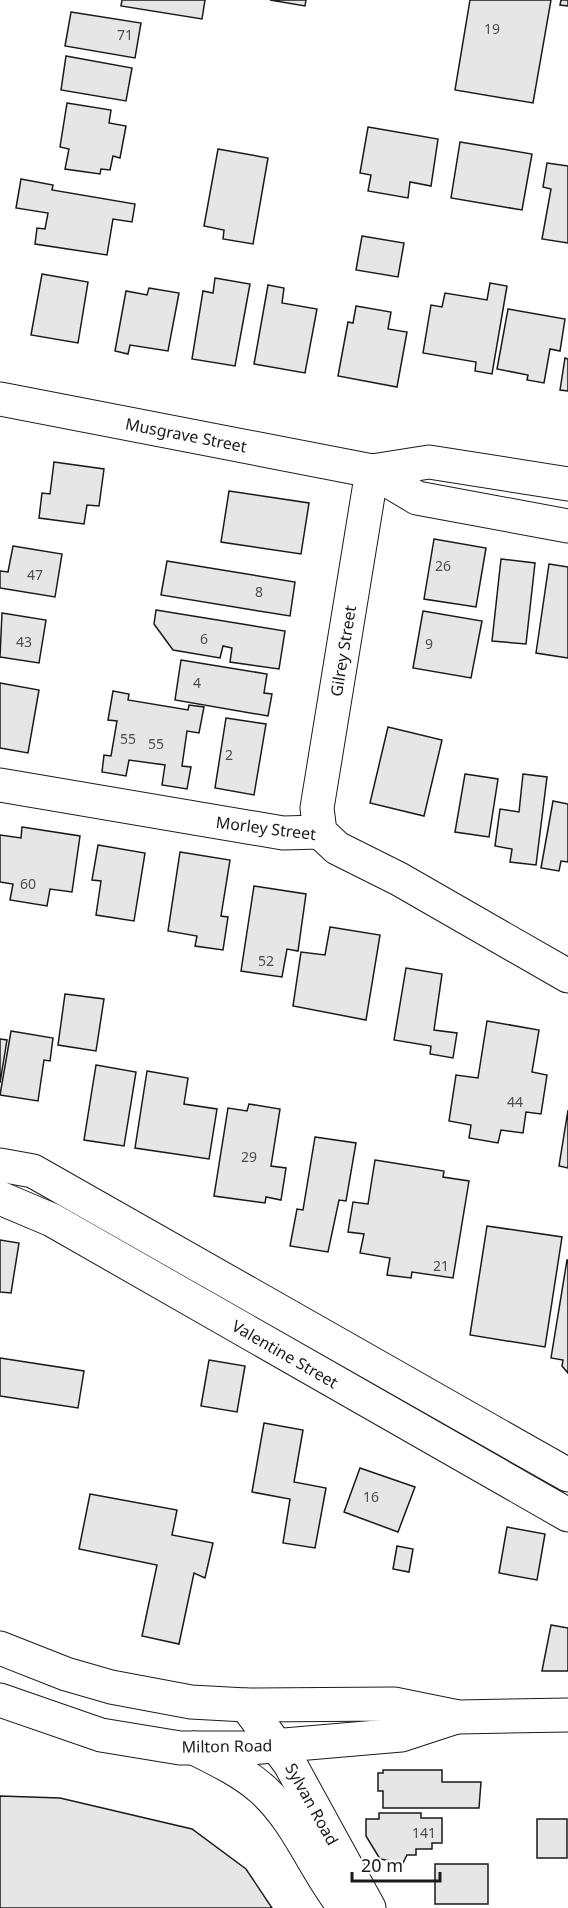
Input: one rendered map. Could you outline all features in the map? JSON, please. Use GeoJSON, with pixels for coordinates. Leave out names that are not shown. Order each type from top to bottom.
{"type":"FeatureCollection","features":[{"type":"Feature","properties":{"kind":"street","name":"Musgrave Street"},"geometry":{"type":"LineString","coordinates":[[0,399],[372,471],[429,462],[568,484]]}},
{"type":"Feature","properties":{"kind":"street","name":"Musgrave Street"},"geometry":{"type":"LineString","coordinates":[[372,471],[417,498],[568,526]]}},
{"type":"Feature","properties":{"kind":"street","name":"Gilrey Street"},"geometry":{"type":"LineString","coordinates":[[320,832],[317,808],[372,471]]}},
{"type":"Feature","properties":{"kind":"street","name":"Morley Street"},"geometry":{"type":"LineString","coordinates":[[0,785],[283,833],[320,832],[337,848],[399,879],[568,976]]}},
{"type":"Feature","properties":{"kind":"street","name":"Valentine Street"},"geometry":{"type":"LineString","coordinates":[[0,1165],[33,1171],[568,1475]]}},
{"type":"Feature","properties":{"kind":"street","name":"Valentine Street"},"geometry":{"type":"LineString","coordinates":[[0,1198],[52,1220],[568,1515]]}},
{"type":"Feature","properties":{"kind":"street","name":"Milton Road"},"geometry":{"type":"LineString","coordinates":[[0,1648],[66,1674],[111,1687],[191,1702],[246,1705],[394,1704],[458,1717],[568,1715]]}},
{"type":"Feature","properties":{"kind":"street","name":"Milton Road"},"geometry":{"type":"LineString","coordinates":[[0,1700],[101,1735],[153,1746],[194,1749],[278,1746],[401,1735],[458,1717]]}},
{"type":"Feature","properties":{"kind":"street","name":"Sylvan Road"},"geometry":{"type":"LineString","coordinates":[[246,1705],[278,1746],[369,1908]]}},
{"type":"Feature","properties":{"kind":"street","name":"Sylvan Road"},"geometry":{"type":"LineString","coordinates":[[194,1749],[236,1770],[264,1790],[285,1816],[345,1908]]}},
{"type":"Feature","properties":{"kind":"building"},"geometry":{"type":"Polygon","coordinates":[[[122,0],[205,0],[202,19],[121,6],[122,0]]]}},
{"type":"Feature","properties":{"kind":"building"},"geometry":{"type":"Polygon","coordinates":[[[270,0],[306,0],[305,6],[270,0]]]}},
{"type":"Feature","properties":{"kind":"building"},"geometry":{"type":"Polygon","coordinates":[[[470,0],[551,0],[533,103],[455,90],[470,0]]]}},
{"type":"Feature","properties":{"kind":"building"},"geometry":{"type":"Polygon","coordinates":[[[561,0],[568,0],[568,6],[560,5],[561,0]]]}},
{"type":"Feature","properties":{"kind":"building"},"geometry":{"type":"Polygon","coordinates":[[[71,12],[141,23],[135,58],[65,46],[71,12]]]}},
{"type":"Feature","properties":{"kind":"building"},"geometry":{"type":"Polygon","coordinates":[[[66,56],[132,68],[126,101],[61,90],[66,56]]]}},
{"type":"Feature","properties":{"kind":"building"},"geometry":{"type":"Polygon","coordinates":[[[67,103],[111,110],[109,123],[126,126],[120,158],[113,156],[110,170],[101,169],[100,174],[65,169],[69,149],[60,147],[67,103]]]}},
{"type":"Feature","properties":{"kind":"building"},"geometry":{"type":"Polygon","coordinates":[[[368,127],[438,139],[431,186],[410,182],[408,198],[368,191],[371,175],[360,173],[368,127]]]}},
{"type":"Feature","properties":{"kind":"building"},"geometry":{"type":"Polygon","coordinates":[[[460,142],[532,154],[522,210],[451,198],[460,142]]]}},
{"type":"Feature","properties":{"kind":"building"},"geometry":{"type":"Polygon","coordinates":[[[218,149],[268,158],[253,244],[223,239],[224,230],[204,226],[218,149]]]}},
{"type":"Feature","properties":{"kind":"building"},"geometry":{"type":"Polygon","coordinates":[[[547,163],[568,166],[568,243],[542,239],[551,189],[543,187],[547,163]]]}},
{"type":"Feature","properties":{"kind":"building"},"geometry":{"type":"Polygon","coordinates":[[[21,179],[53,185],[52,190],[135,204],[132,222],[113,219],[107,255],[35,244],[37,228],[45,229],[48,213],[16,208],[21,179]]]}},
{"type":"Feature","properties":{"kind":"building"},"geometry":{"type":"Polygon","coordinates":[[[362,236],[404,243],[398,277],[356,270],[362,236]]]}},
{"type":"Feature","properties":{"kind":"building"},"geometry":{"type":"Polygon","coordinates":[[[42,274],[88,282],[78,343],[31,335],[42,274]]]}},
{"type":"Feature","properties":{"kind":"building"},"geometry":{"type":"Polygon","coordinates":[[[215,278],[250,284],[235,366],[192,359],[203,291],[213,293],[215,278]]]}},
{"type":"Feature","properties":{"kind":"building"},"geometry":{"type":"Polygon","coordinates":[[[490,283],[507,286],[492,374],[475,371],[476,362],[423,353],[431,305],[442,307],[445,293],[487,300],[490,283]]]}},
{"type":"Feature","properties":{"kind":"building"},"geometry":{"type":"Polygon","coordinates":[[[268,285],[284,288],[282,303],[317,309],[305,373],[254,364],[268,285]]]}},
{"type":"Feature","properties":{"kind":"building"},"geometry":{"type":"Polygon","coordinates":[[[149,288],[179,293],[168,351],[130,345],[128,354],[115,351],[126,291],[147,295],[149,288]]]}},
{"type":"Feature","properties":{"kind":"building"},"geometry":{"type":"Polygon","coordinates":[[[356,306],[391,312],[388,329],[407,332],[397,387],[338,376],[348,322],[353,323],[356,306]]]}},
{"type":"Feature","properties":{"kind":"building"},"geometry":{"type":"Polygon","coordinates":[[[508,309],[565,319],[560,351],[550,349],[544,383],[527,380],[528,375],[497,369],[508,309]]]}},
{"type":"Feature","properties":{"kind":"building"},"geometry":{"type":"Polygon","coordinates":[[[565,358],[568,359],[568,391],[560,390],[565,358]]]}},
{"type":"Feature","properties":{"kind":"building"},"geometry":{"type":"Polygon","coordinates":[[[54,462],[104,469],[99,506],[87,505],[84,524],[39,518],[42,493],[50,494],[54,462]]]}},
{"type":"Feature","properties":{"kind":"building"},"geometry":{"type":"Polygon","coordinates":[[[229,491],[309,503],[301,554],[221,542],[229,491]]]}},
{"type":"Feature","properties":{"kind":"building"},"geometry":{"type":"Polygon","coordinates":[[[434,539],[486,548],[476,607],[424,599],[434,539]]]}},
{"type":"Feature","properties":{"kind":"building"},"geometry":{"type":"Polygon","coordinates":[[[13,546],[62,554],[55,597],[0,588],[0,571],[8,572],[13,546]]]}},
{"type":"Feature","properties":{"kind":"building"},"geometry":{"type":"Polygon","coordinates":[[[501,559],[535,563],[526,644],[492,641],[501,559]]]}},
{"type":"Feature","properties":{"kind":"building"},"geometry":{"type":"Polygon","coordinates":[[[167,561],[295,582],[290,616],[161,595],[167,561]]]}},
{"type":"Feature","properties":{"kind":"building"},"geometry":{"type":"Polygon","coordinates":[[[549,564],[568,567],[568,658],[536,653],[549,564]]]}},
{"type":"Feature","properties":{"kind":"building"},"geometry":{"type":"Polygon","coordinates":[[[156,610],[285,631],[279,669],[230,662],[232,648],[223,646],[220,658],[173,650],[154,624],[156,610]]]}},
{"type":"Feature","properties":{"kind":"building"},"geometry":{"type":"Polygon","coordinates":[[[423,611],[482,621],[471,678],[413,668],[423,611]]]}},
{"type":"Feature","properties":{"kind":"building"},"geometry":{"type":"Polygon","coordinates":[[[2,613],[46,620],[39,663],[0,657],[2,613]]]}},
{"type":"Feature","properties":{"kind":"building"},"geometry":{"type":"Polygon","coordinates":[[[181,660],[267,674],[264,693],[272,694],[268,716],[175,700],[181,660]]]}},
{"type":"Feature","properties":{"kind":"building"},"geometry":{"type":"Polygon","coordinates":[[[0,683],[39,690],[28,753],[0,748],[0,683]]]}},
{"type":"Feature","properties":{"kind":"building"},"geometry":{"type":"Polygon","coordinates":[[[113,691],[129,694],[128,700],[188,710],[189,705],[204,707],[199,733],[187,731],[182,766],[191,767],[187,789],[162,785],[165,765],[129,760],[126,776],[102,772],[104,755],[111,756],[117,721],[108,720],[113,691]]]}},
{"type":"Feature","properties":{"kind":"building"},"geometry":{"type":"Polygon","coordinates":[[[226,718],[266,724],[254,795],[215,788],[226,718]]]}},
{"type":"Feature","properties":{"kind":"building"},"geometry":{"type":"Polygon","coordinates":[[[388,727],[442,740],[424,816],[370,803],[388,727]]]}},
{"type":"Feature","properties":{"kind":"building"},"geometry":{"type":"Polygon","coordinates":[[[465,774],[498,779],[489,837],[455,832],[465,774]]]}},
{"type":"Feature","properties":{"kind":"building"},"geometry":{"type":"Polygon","coordinates":[[[523,774],[547,777],[536,865],[510,862],[512,849],[495,846],[500,809],[519,812],[523,774]]]}},
{"type":"Feature","properties":{"kind":"building"},"geometry":{"type":"Polygon","coordinates":[[[553,801],[568,804],[568,862],[561,861],[559,871],[541,868],[553,801]]]}},
{"type":"Feature","properties":{"kind":"building"},"geometry":{"type":"Polygon","coordinates":[[[22,827],[80,836],[72,892],[50,889],[47,906],[10,900],[13,884],[0,882],[0,835],[21,838],[22,827]]]}},
{"type":"Feature","properties":{"kind":"building"},"geometry":{"type":"Polygon","coordinates":[[[98,845],[145,853],[134,921],[96,915],[101,881],[92,880],[98,845]]]}},
{"type":"Feature","properties":{"kind":"building"},"geometry":{"type":"Polygon","coordinates":[[[180,852],[230,860],[221,916],[228,917],[223,950],[195,946],[197,936],[168,931],[180,852]]]}},
{"type":"Feature","properties":{"kind":"building"},"geometry":{"type":"Polygon","coordinates":[[[254,886],[306,894],[298,951],[287,949],[282,977],[241,971],[254,886]]]}},
{"type":"Feature","properties":{"kind":"building"},"geometry":{"type":"Polygon","coordinates":[[[330,927],[380,935],[366,1020],[293,1006],[301,952],[325,955],[330,927]]]}},
{"type":"Feature","properties":{"kind":"building"},"geometry":{"type":"Polygon","coordinates":[[[406,968],[442,974],[434,1030],[457,1033],[453,1058],[430,1054],[431,1046],[394,1040],[406,968]]]}},
{"type":"Feature","properties":{"kind":"building"},"geometry":{"type":"Polygon","coordinates":[[[65,994],[104,999],[96,1051],[58,1045],[65,994]]]}},
{"type":"Feature","properties":{"kind":"building"},"geometry":{"type":"Polygon","coordinates":[[[487,1021],[539,1030],[532,1072],[547,1075],[541,1114],[526,1112],[523,1133],[501,1130],[498,1143],[469,1138],[471,1125],[449,1121],[456,1075],[478,1078],[487,1021]]]}},
{"type":"Feature","properties":{"kind":"building"},"geometry":{"type":"Polygon","coordinates":[[[11,1031],[53,1038],[50,1061],[44,1060],[38,1101],[0,1095],[11,1031]]]}},
{"type":"Feature","properties":{"kind":"building"},"geometry":{"type":"Polygon","coordinates":[[[0,1039],[7,1040],[0,1083],[0,1039]]]}},
{"type":"Feature","properties":{"kind":"building"},"geometry":{"type":"Polygon","coordinates":[[[96,1065],[136,1072],[124,1146],[84,1140],[96,1065]]]}},
{"type":"Feature","properties":{"kind":"building"},"geometry":{"type":"Polygon","coordinates":[[[147,1071],[188,1078],[184,1104],[217,1109],[209,1159],[135,1148],[147,1071]]]}},
{"type":"Feature","properties":{"kind":"building"},"geometry":{"type":"Polygon","coordinates":[[[249,1104],[280,1109],[271,1166],[286,1168],[281,1200],[266,1197],[265,1203],[214,1196],[228,1108],[247,1111],[249,1104]]]}},
{"type":"Feature","properties":{"kind":"building"},"geometry":{"type":"Polygon","coordinates":[[[568,1110],[568,1168],[559,1166],[568,1110]]]}},
{"type":"Feature","properties":{"kind":"building"},"geometry":{"type":"Polygon","coordinates":[[[315,1137],[356,1143],[346,1201],[339,1200],[328,1252],[290,1246],[297,1209],[303,1210],[315,1137]]]}},
{"type":"Feature","properties":{"kind":"building"},"geometry":{"type":"Polygon","coordinates":[[[375,1160],[444,1171],[443,1177],[469,1181],[453,1278],[412,1272],[411,1278],[387,1275],[390,1258],[360,1253],[364,1234],[348,1232],[353,1202],[368,1204],[375,1160]]]}},
{"type":"Feature","properties":{"kind":"building"},"geometry":{"type":"Polygon","coordinates":[[[487,1226],[562,1237],[545,1347],[470,1335],[487,1226]]]}},
{"type":"Feature","properties":{"kind":"building"},"geometry":{"type":"Polygon","coordinates":[[[0,1240],[19,1243],[11,1293],[0,1292],[0,1240]]]}},
{"type":"Feature","properties":{"kind":"building"},"geometry":{"type":"Polygon","coordinates":[[[567,1260],[568,1373],[562,1366],[563,1360],[551,1358],[567,1260]]]}},
{"type":"Feature","properties":{"kind":"building"},"geometry":{"type":"Polygon","coordinates":[[[0,1358],[84,1371],[78,1408],[0,1396],[0,1358]]]}},
{"type":"Feature","properties":{"kind":"building"},"geometry":{"type":"Polygon","coordinates":[[[209,1360],[245,1366],[237,1412],[201,1406],[209,1360]]]}},
{"type":"Feature","properties":{"kind":"building"},"geometry":{"type":"Polygon","coordinates":[[[264,1423],[303,1430],[294,1482],[326,1488],[315,1548],[283,1543],[290,1499],[252,1492],[264,1423]]]}},
{"type":"Feature","properties":{"kind":"building"},"geometry":{"type":"Polygon","coordinates":[[[360,1468],[415,1487],[398,1532],[344,1512],[360,1468]]]}},
{"type":"Feature","properties":{"kind":"building"},"geometry":{"type":"Polygon","coordinates":[[[90,1494],[177,1510],[172,1535],[213,1543],[205,1578],[194,1573],[179,1644],[142,1636],[157,1565],[79,1549],[90,1494]]]}},
{"type":"Feature","properties":{"kind":"building"},"geometry":{"type":"Polygon","coordinates":[[[507,1527],[545,1534],[537,1580],[499,1573],[507,1527]]]}},
{"type":"Feature","properties":{"kind":"building"},"geometry":{"type":"Polygon","coordinates":[[[397,1546],[413,1549],[409,1572],[393,1569],[397,1546]]]}},
{"type":"Feature","properties":{"kind":"building"},"geometry":{"type":"Polygon","coordinates":[[[551,1625],[568,1628],[568,1671],[542,1671],[551,1625]]]}},
{"type":"Feature","properties":{"kind":"building"},"geometry":{"type":"Polygon","coordinates":[[[383,1770],[442,1770],[442,1782],[481,1782],[479,1808],[383,1808],[383,1791],[378,1791],[378,1773],[383,1773],[383,1770]]]}},
{"type":"Feature","properties":{"kind":"building"},"geometry":{"type":"Polygon","coordinates":[[[0,1796],[60,1798],[192,1829],[246,1869],[272,1908],[0,1908],[0,1796]]]}},
{"type":"Feature","properties":{"kind":"building"},"geometry":{"type":"Polygon","coordinates":[[[379,1813],[421,1813],[421,1818],[442,1818],[442,1843],[432,1843],[432,1849],[416,1849],[416,1855],[407,1855],[403,1863],[380,1859],[366,1836],[366,1819],[379,1819],[379,1813]]]}},
{"type":"Feature","properties":{"kind":"building"},"geometry":{"type":"Polygon","coordinates":[[[537,1819],[567,1819],[567,1858],[537,1858],[537,1819]]]}},
{"type":"Feature","properties":{"kind":"building"},"geometry":{"type":"Polygon","coordinates":[[[435,1864],[488,1864],[488,1904],[435,1904],[435,1864]]]}}]}
